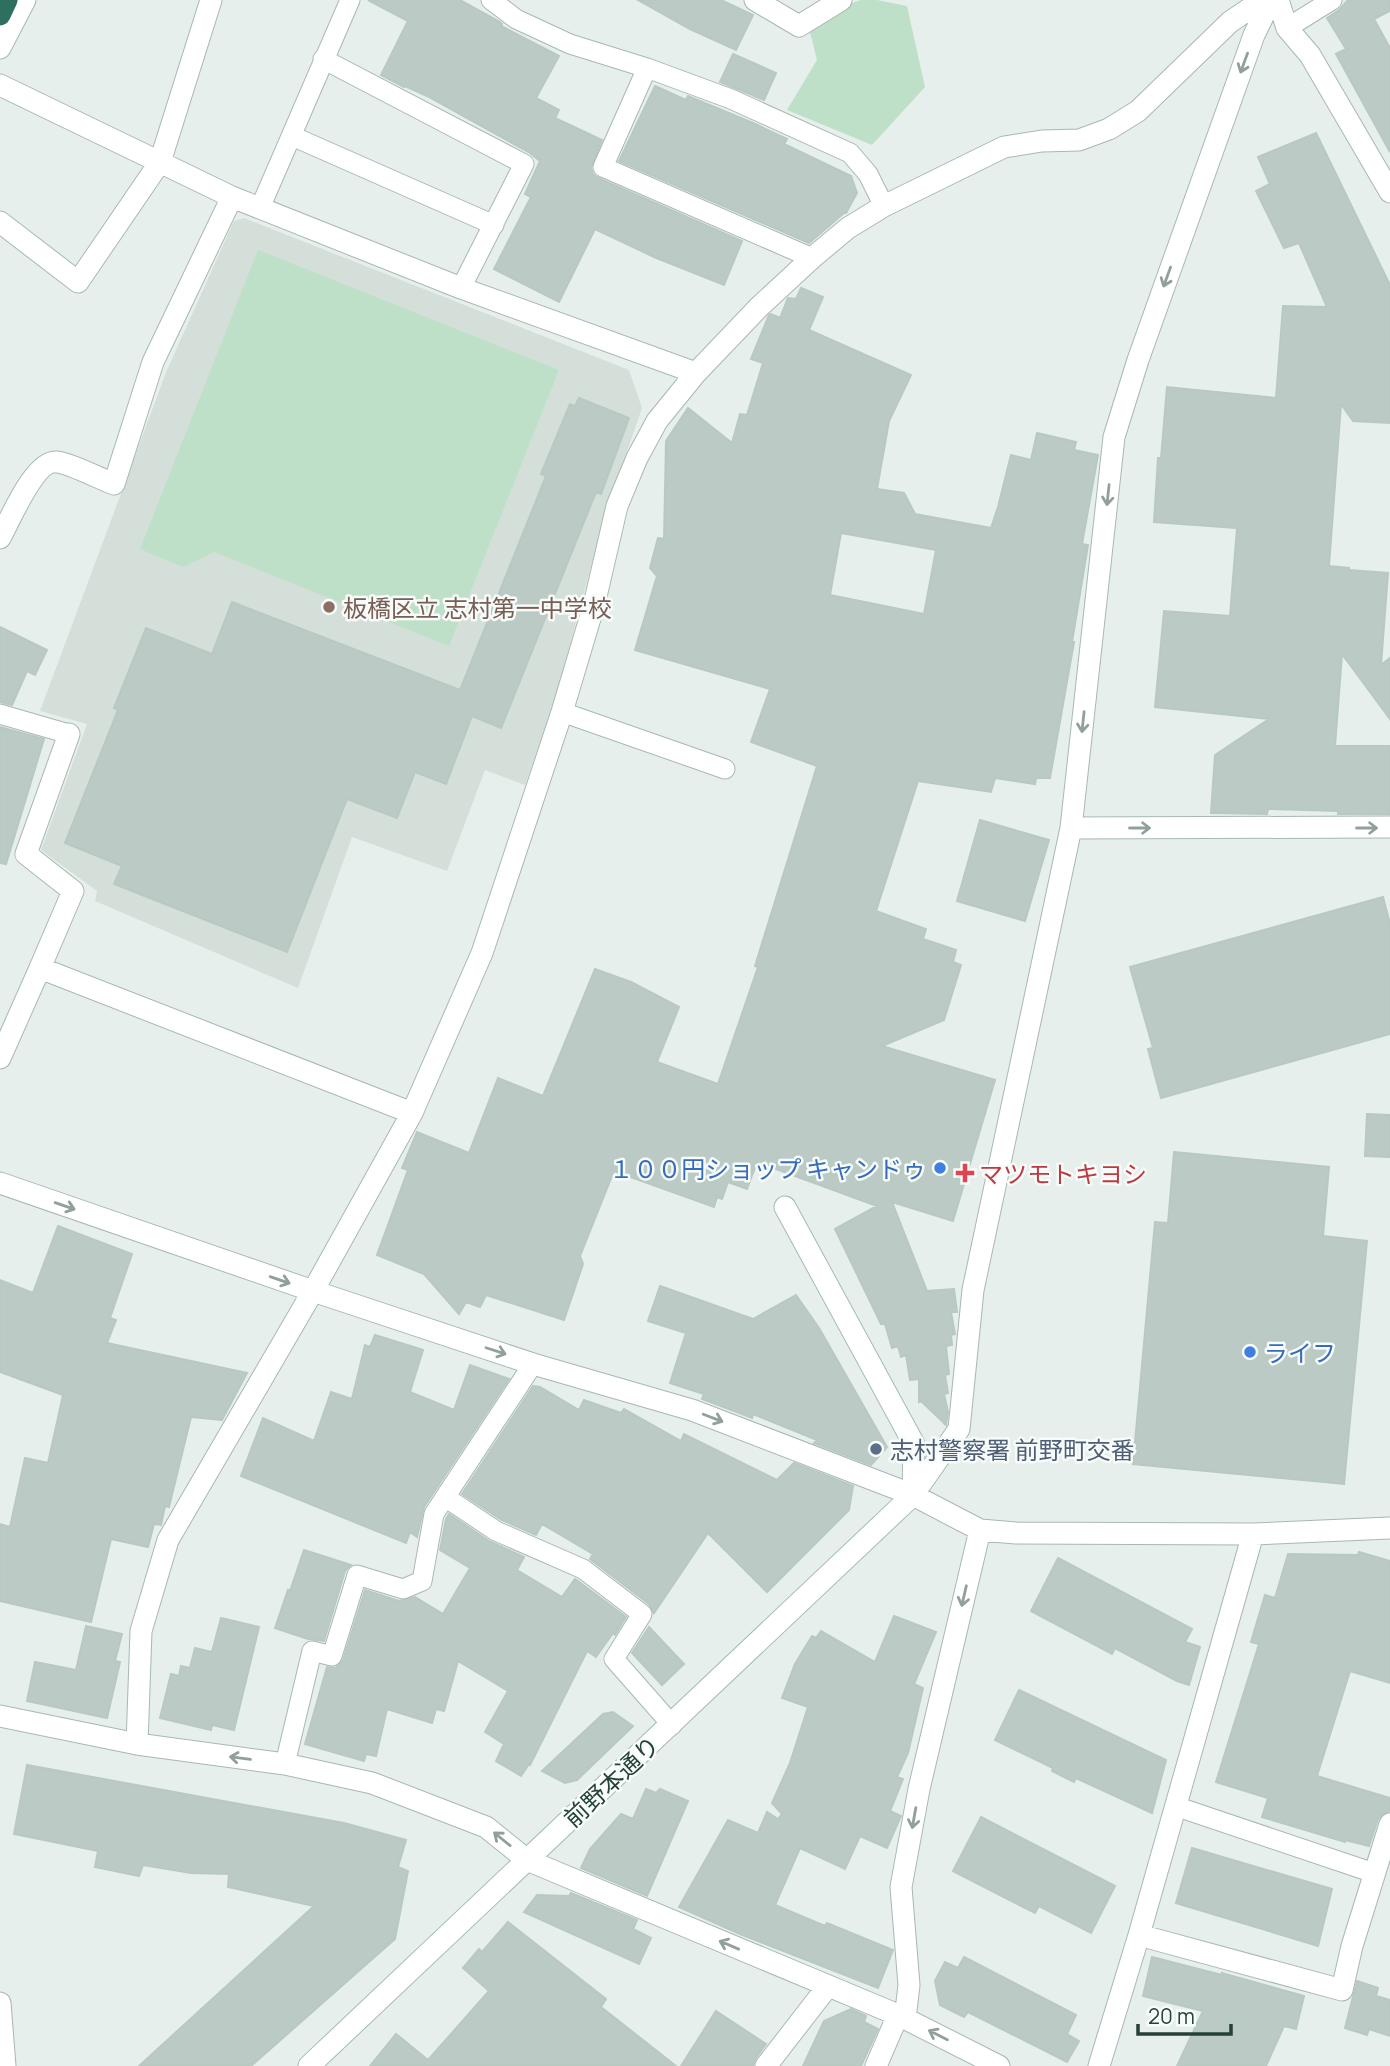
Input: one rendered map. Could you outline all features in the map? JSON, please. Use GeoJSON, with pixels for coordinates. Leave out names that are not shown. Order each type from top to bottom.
{"type":"FeatureCollection","features":[{"type":"Feature","properties":{"kind":"highway"},"geometry":{"type":"LineString","coordinates":[[0,15],[7,0]]}},
{"type":"Feature","properties":{"kind":"street"},"geometry":{"type":"LineString","coordinates":[[0,48],[24,0]]}},
{"type":"Feature","properties":{"kind":"street"},"geometry":{"type":"LineString","coordinates":[[0,222],[78,282],[160,162],[211,0]]}},
{"type":"Feature","properties":{"kind":"street"},"geometry":{"type":"LineString","coordinates":[[755,0],[799,26],[841,0]]}},
{"type":"Feature","properties":{"kind":"street"},"geometry":{"type":"LineString","coordinates":[[136,1744],[141,1631],[168,1540],[313,1291],[412,1113],[482,953],[562,712],[594,605],[617,506],[637,458],[657,421],[696,373],[760,307],[848,228],[884,206],[1004,147],[1041,141],[1079,141],[1109,129],[1138,111],[1230,22],[1262,0]]}},
{"type":"Feature","properties":{"kind":"street","name":"前野本通り"},"geometry":{"type":"LineString","coordinates":[[309,2066],[913,1496],[959,1429],[973,1290],[1071,828],[1114,437],[1138,360],[1254,35],[1271,0]]}},
{"type":"Feature","properties":{"kind":"street"},"geometry":{"type":"LineString","coordinates":[[1278,0],[1287,28],[1310,55],[1390,192]]}},
{"type":"Feature","properties":{"kind":"street"},"geometry":{"type":"LineString","coordinates":[[0,85],[232,197],[461,288],[696,373]]}},
{"type":"Feature","properties":{"kind":"street"},"geometry":{"type":"LineString","coordinates":[[0,538],[36,473],[48,462],[58,461],[114,484],[153,362],[232,197]]}},
{"type":"Feature","properties":{"kind":"street"},"geometry":{"type":"LineString","coordinates":[[0,1058],[73,891],[26,854],[69,734]]}},
{"type":"Feature","properties":{"kind":"street"},"geometry":{"type":"LineString","coordinates":[[1071,828],[1390,827]]}},
{"type":"Feature","properties":{"kind":"street"},"geometry":{"type":"LineString","coordinates":[[40,968],[412,1113]]}},
{"type":"Feature","properties":{"kind":"street"},"geometry":{"type":"LineString","coordinates":[[0,1183],[533,1364],[692,1410],[913,1496],[980,1530],[1016,1534],[1252,1535],[1390,1528]]}},
{"type":"Feature","properties":{"kind":"street"},"geometry":{"type":"LineString","coordinates":[[785,1207],[914,1444],[913,1496]]}},
{"type":"Feature","properties":{"kind":"street"},"geometry":{"type":"LineString","coordinates":[[876,2066],[901,2017],[909,1985],[901,1887],[919,1789],[980,1530]]}},
{"type":"Feature","properties":{"kind":"street"},"geometry":{"type":"LineString","coordinates":[[1098,2066],[1139,1935],[1252,1535]]}},
{"type":"Feature","properties":{"kind":"street"},"geometry":{"type":"LineString","coordinates":[[0,1716],[136,1744],[285,1764],[372,1783],[486,1827],[527,1860],[901,2017],[999,2066]]}},
{"type":"Feature","properties":{"kind":"street"},"geometry":{"type":"LineString","coordinates":[[1139,1935],[1342,1990],[1352,1946],[1390,1824]]}},
{"type":"Feature","properties":{"kind":"street"},"geometry":{"type":"LineString","coordinates":[[766,2066],[828,1986]]}},
{"type":"Feature","properties":{"kind":"street"},"geometry":{"type":"LineString","coordinates":[[0,2003],[5,2066]]}},
{"type":"Feature","properties":{"kind":"lane"},"geometry":{"type":"LineString","coordinates":[[260,208],[350,0]]}},
{"type":"Feature","properties":{"kind":"lane"},"geometry":{"type":"LineString","coordinates":[[491,0],[516,19],[569,44],[647,68],[731,99],[850,153],[868,174],[884,206]]}},
{"type":"Feature","properties":{"kind":"lane"},"geometry":{"type":"LineString","coordinates":[[1287,28],[1332,0]]}},
{"type":"Feature","properties":{"kind":"lane"},"geometry":{"type":"LineString","coordinates":[[323,59],[524,164],[461,288]]}},
{"type":"Feature","properties":{"kind":"lane"},"geometry":{"type":"LineString","coordinates":[[647,68],[603,167],[812,258]]}},
{"type":"Feature","properties":{"kind":"lane"},"geometry":{"type":"LineString","coordinates":[[292,136],[494,225]]}},
{"type":"Feature","properties":{"kind":"lane"},"geometry":{"type":"LineString","coordinates":[[562,712],[725,769]]}},
{"type":"Feature","properties":{"kind":"lane"},"geometry":{"type":"LineString","coordinates":[[0,714],[69,734]]}},
{"type":"Feature","properties":{"kind":"lane"},"geometry":{"type":"LineString","coordinates":[[285,1764],[312,1651],[332,1656],[357,1575],[403,1589],[422,1581],[434,1514],[533,1364]]}},
{"type":"Feature","properties":{"kind":"lane"},"geometry":{"type":"LineString","coordinates":[[446,1497],[496,1531],[583,1569],[642,1614],[614,1659],[672,1725]]}},
{"type":"Feature","properties":{"kind":"lane"},"geometry":{"type":"LineString","coordinates":[[1175,1807],[1374,1872]]}},
{"type":"Feature","properties":{"kind":"shaded area","name":"板橋区立 志村第一中学校"},"geometry":{"type":"Polygon","coordinates":[[[244,218],[629,370],[642,408],[604,518],[556,697],[525,785],[485,770],[447,871],[352,837],[298,988],[95,901],[97,891],[41,850],[87,724],[40,711],[167,370],[234,221],[244,218]]]}},
{"type":"Feature","properties":{"kind":"green space"},"geometry":{"type":"Polygon","coordinates":[[[861,0],[907,6],[925,87],[872,145],[787,110],[817,60],[810,32],[849,4],[861,0]]]}},
{"type":"Feature","properties":{"kind":"green space"},"geometry":{"type":"Polygon","coordinates":[[[258,250],[559,370],[449,646],[214,552],[183,567],[140,549],[258,250]]]}},
{"type":"Feature","properties":{"kind":"building"},"geometry":{"type":"Polygon","coordinates":[[[368,0],[460,0],[500,22],[501,26],[559,56],[536,98],[559,110],[555,118],[602,140],[591,168],[598,178],[742,241],[724,285],[654,257],[595,229],[559,302],[494,269],[531,197],[525,194],[540,161],[427,96],[381,75],[408,21],[368,0]]]}},
{"type":"Feature","properties":{"kind":"building"},"geometry":{"type":"Polygon","coordinates":[[[638,0],[721,0],[753,15],[736,50],[690,29],[638,0]]]}},
{"type":"Feature","properties":{"kind":"building"},"geometry":{"type":"Polygon","coordinates":[[[1348,0],[1390,0],[1390,11],[1374,19],[1390,48],[1390,152],[1336,54],[1346,49],[1327,18],[1348,0]]]}},
{"type":"Feature","properties":{"kind":"building"},"geometry":{"type":"Polygon","coordinates":[[[733,54],[776,73],[764,100],[720,82],[733,54]]]}},
{"type":"Feature","properties":{"kind":"building"},"geometry":{"type":"Polygon","coordinates":[[[655,86],[686,100],[688,96],[753,123],[787,139],[784,144],[851,176],[857,193],[846,213],[809,243],[619,161],[655,86]]]}},
{"type":"Feature","properties":{"kind":"building"},"geometry":{"type":"Polygon","coordinates":[[[1316,133],[1390,285],[1390,423],[1353,421],[1341,404],[1329,566],[1388,573],[1381,665],[1390,658],[1390,719],[1342,654],[1335,746],[1390,746],[1390,814],[1338,814],[1338,811],[1268,809],[1267,814],[1211,813],[1215,755],[1269,719],[1155,707],[1164,611],[1230,616],[1237,528],[1154,522],[1158,458],[1161,458],[1167,387],[1276,398],[1283,306],[1327,307],[1299,243],[1284,248],[1256,191],[1270,184],[1258,157],[1316,133]]]}},
{"type":"Feature","properties":{"kind":"building"},"geometry":{"type":"Polygon","coordinates":[[[801,288],[823,297],[809,330],[911,375],[889,421],[877,489],[904,493],[915,514],[991,528],[1011,455],[1031,460],[1037,433],[1076,442],[1074,450],[1098,455],[1082,544],[1088,545],[1074,642],[1050,778],[1036,778],[1035,784],[995,778],[991,792],[918,781],[876,911],[926,929],[923,939],[956,950],[953,962],[961,965],[944,1020],[882,1046],[995,1080],[953,1221],[892,1202],[927,1291],[954,1289],[957,1312],[951,1312],[955,1334],[951,1335],[952,1345],[946,1346],[949,1374],[945,1375],[948,1393],[944,1394],[948,1412],[946,1425],[919,1402],[919,1379],[910,1380],[906,1355],[901,1357],[898,1346],[892,1348],[885,1324],[881,1324],[835,1229],[877,1206],[757,1162],[747,1189],[728,1182],[722,1199],[717,1197],[714,1207],[614,1171],[580,1256],[583,1264],[564,1320],[486,1295],[480,1307],[466,1302],[459,1314],[424,1274],[377,1255],[408,1170],[402,1168],[417,1132],[469,1153],[498,1078],[543,1096],[595,969],[631,982],[679,1007],[657,1062],[718,1084],[758,967],[755,966],[817,766],[751,742],[770,689],[635,650],[657,576],[650,568],[658,538],[664,539],[666,441],[688,408],[732,443],[740,414],[747,415],[763,363],[751,359],[769,315],[780,318],[788,298],[796,299],[801,288]],[[841,533],[830,595],[924,614],[936,550],[841,533]]]}},
{"type":"Feature","properties":{"kind":"building"},"geometry":{"type":"Polygon","coordinates":[[[579,398],[629,418],[601,494],[596,492],[501,728],[472,716],[446,784],[415,772],[397,818],[347,799],[287,952],[114,884],[122,866],[65,843],[118,710],[114,708],[146,628],[212,654],[232,602],[460,690],[546,476],[541,474],[570,404],[575,406],[579,398]]]}},
{"type":"Feature","properties":{"kind":"building"},"geometry":{"type":"Polygon","coordinates":[[[0,627],[47,650],[35,675],[27,671],[12,705],[0,702],[0,627]]]}},
{"type":"Feature","properties":{"kind":"building"},"geometry":{"type":"Polygon","coordinates":[[[0,727],[44,739],[6,864],[0,863],[0,727]]]}},
{"type":"Feature","properties":{"kind":"building"},"geometry":{"type":"Polygon","coordinates":[[[980,820],[1049,840],[1025,921],[957,901],[980,820]]]}},
{"type":"Feature","properties":{"kind":"building"},"geometry":{"type":"Polygon","coordinates":[[[1383,897],[1390,924],[1390,1034],[1161,1098],[1148,1049],[1153,1048],[1130,967],[1383,897]]]}},
{"type":"Feature","properties":{"kind":"building"},"geometry":{"type":"Polygon","coordinates":[[[1367,1114],[1390,1115],[1390,1157],[1365,1156],[1367,1114]]]}},
{"type":"Feature","properties":{"kind":"building","name":"ライフ"},"geometry":{"type":"Polygon","coordinates":[[[1174,1152],[1329,1167],[1323,1236],[1367,1241],[1344,1484],[1133,1464],[1155,1222],[1168,1223],[1174,1152]]]}},
{"type":"Feature","properties":{"kind":"building"},"geometry":{"type":"Polygon","coordinates":[[[58,1226],[132,1254],[110,1318],[116,1320],[107,1343],[247,1373],[222,1420],[191,1417],[169,1507],[165,1506],[161,1525],[154,1524],[148,1547],[111,1539],[91,1622],[0,1601],[0,1524],[10,1527],[25,1458],[48,1463],[63,1395],[0,1372],[0,1280],[33,1293],[58,1226]]]}},
{"type":"Feature","properties":{"kind":"building"},"geometry":{"type":"Polygon","coordinates":[[[660,1286],[753,1319],[796,1295],[819,1328],[887,1447],[871,1465],[814,1443],[817,1440],[753,1414],[752,1418],[702,1399],[704,1394],[670,1383],[686,1333],[648,1321],[660,1286]]]}},
{"type":"Feature","properties":{"kind":"building"},"geometry":{"type":"Polygon","coordinates":[[[375,1335],[423,1350],[410,1392],[454,1410],[470,1365],[509,1379],[424,1507],[417,1537],[410,1532],[406,1543],[241,1476],[263,1418],[314,1441],[331,1392],[352,1399],[365,1345],[370,1347],[375,1335]]]}},
{"type":"Feature","properties":{"kind":"building"},"geometry":{"type":"Polygon","coordinates":[[[533,1386],[540,1387],[579,1410],[584,1400],[621,1413],[624,1409],[681,1441],[684,1434],[777,1480],[794,1463],[853,1486],[849,1510],[767,1592],[708,1533],[654,1613],[649,1604],[590,1559],[593,1554],[542,1524],[536,1535],[502,1520],[462,1494],[533,1386]]]}},
{"type":"Feature","properties":{"kind":"building"},"geometry":{"type":"Polygon","coordinates":[[[449,1514],[489,1541],[524,1557],[517,1570],[562,1597],[575,1579],[626,1617],[596,1657],[587,1651],[530,1765],[521,1776],[496,1761],[504,1744],[485,1732],[508,1691],[458,1661],[444,1711],[436,1709],[432,1723],[387,1709],[376,1756],[366,1754],[364,1761],[305,1744],[327,1667],[336,1668],[343,1660],[365,1590],[399,1601],[415,1597],[443,1614],[470,1568],[440,1550],[449,1514]]]}},
{"type":"Feature","properties":{"kind":"building"},"geometry":{"type":"Polygon","coordinates":[[[304,1550],[351,1565],[345,1571],[324,1641],[308,1639],[275,1628],[304,1550]]]}},
{"type":"Feature","properties":{"kind":"building"},"geometry":{"type":"Polygon","coordinates":[[[1359,1552],[1390,1561],[1390,1683],[1350,1671],[1317,1776],[1390,1798],[1390,1811],[1378,1819],[1369,1846],[1345,1842],[1262,1817],[1268,1798],[1216,1782],[1259,1644],[1251,1642],[1265,1595],[1275,1598],[1288,1554],[1358,1555],[1359,1552]]]}},
{"type":"Feature","properties":{"kind":"building"},"geometry":{"type":"Polygon","coordinates":[[[1058,1558],[1192,1629],[1185,1642],[1200,1647],[1189,1685],[1115,1648],[1112,1654],[1031,1611],[1058,1558]]]}},
{"type":"Feature","properties":{"kind":"building"},"geometry":{"type":"Polygon","coordinates":[[[894,1616],[936,1632],[914,1684],[923,1688],[908,1753],[897,1777],[903,1779],[890,1811],[901,1816],[887,1848],[860,1836],[845,1869],[800,1848],[775,1905],[893,1950],[878,1988],[679,1907],[728,1820],[758,1833],[767,1812],[778,1819],[782,1814],[772,1803],[790,1763],[808,1707],[782,1698],[795,1664],[812,1636],[816,1638],[821,1631],[875,1662],[894,1616]]]}},
{"type":"Feature","properties":{"kind":"building"},"geometry":{"type":"Polygon","coordinates":[[[221,1618],[259,1627],[234,1730],[212,1725],[211,1730],[160,1718],[171,1674],[179,1676],[181,1666],[190,1668],[195,1648],[212,1652],[221,1618]]]}},
{"type":"Feature","properties":{"kind":"building"},"geometry":{"type":"Polygon","coordinates":[[[86,1626],[122,1634],[115,1661],[120,1662],[107,1718],[27,1701],[35,1662],[76,1670],[86,1626]]]}},
{"type":"Feature","properties":{"kind":"building"},"geometry":{"type":"Polygon","coordinates":[[[649,1627],[684,1664],[662,1685],[632,1653],[649,1627]]]}},
{"type":"Feature","properties":{"kind":"building"},"geometry":{"type":"Polygon","coordinates":[[[1019,1690],[1166,1760],[1152,1813],[1076,1778],[1074,1782],[1052,1771],[1053,1768],[995,1740],[1019,1690]]]}},
{"type":"Feature","properties":{"kind":"building"},"geometry":{"type":"Polygon","coordinates":[[[613,1712],[633,1726],[577,1780],[565,1783],[542,1771],[603,1714],[613,1712]]]}},
{"type":"Feature","properties":{"kind":"building"},"geometry":{"type":"Polygon","coordinates":[[[27,1765],[344,1823],[406,1840],[398,1867],[408,1871],[395,1939],[251,2066],[139,2066],[314,1906],[228,1887],[229,1874],[191,1873],[143,1865],[139,1876],[95,1867],[98,1851],[14,1834],[27,1765]]]}},
{"type":"Feature","properties":{"kind":"building"},"geometry":{"type":"Polygon","coordinates":[[[646,1789],[656,1793],[660,1789],[688,1801],[647,1896],[581,1868],[590,1849],[621,1814],[633,1819],[646,1789]]]}},
{"type":"Feature","properties":{"kind":"building"},"geometry":{"type":"Polygon","coordinates":[[[981,1817],[1115,1886],[1091,1933],[1039,1906],[1035,1913],[953,1871],[981,1817]]]}},
{"type":"Feature","properties":{"kind":"building"},"geometry":{"type":"Polygon","coordinates":[[[1192,1848],[1332,1889],[1318,1946],[1176,1903],[1192,1848]]]}},
{"type":"Feature","properties":{"kind":"building"},"geometry":{"type":"Polygon","coordinates":[[[571,1893],[637,1920],[633,1929],[651,1938],[639,1964],[524,1912],[537,1895],[569,1896],[571,1893]]]}},
{"type":"Feature","properties":{"kind":"building"},"geometry":{"type":"Polygon","coordinates":[[[508,1922],[606,1999],[601,2007],[676,2066],[370,2066],[396,2034],[428,2060],[489,1991],[463,1968],[479,1949],[482,1952],[508,1922]]]}},
{"type":"Feature","properties":{"kind":"building"},"geometry":{"type":"Polygon","coordinates":[[[964,1957],[1076,2015],[1067,2034],[1079,2041],[1067,2062],[968,2012],[964,2017],[940,2005],[935,1981],[945,1962],[958,1968],[964,1957]]]}},
{"type":"Feature","properties":{"kind":"building"},"geometry":{"type":"Polygon","coordinates":[[[1152,1957],[1304,1996],[1296,2029],[1284,2026],[1266,2066],[1177,2066],[1203,2011],[1143,1996],[1152,1957]]]}},
{"type":"Feature","properties":{"kind":"building"},"geometry":{"type":"Polygon","coordinates":[[[1357,1981],[1378,1988],[1376,1996],[1390,2000],[1390,2036],[1369,2029],[1367,2035],[1345,2028],[1357,1981]]]}},
{"type":"Feature","properties":{"kind":"building"},"geometry":{"type":"Polygon","coordinates":[[[851,2009],[866,2016],[864,2022],[878,2029],[861,2066],[803,2066],[824,2021],[851,2009]]]}},
{"type":"Feature","properties":{"kind":"building"},"geometry":{"type":"Polygon","coordinates":[[[716,2011],[766,2044],[753,2066],[681,2066],[716,2011]]]}},
{"type":"Feature","properties":{"kind":"place","name":"板橋区立 志村第一中学校"},"geometry":{"type":"Point","coordinates":[329,607]}},
{"type":"Feature","properties":{"kind":"place","name":"１００円ショップ キャンドゥ"},"geometry":{"type":"Point","coordinates":[940,1168]}},
{"type":"Feature","properties":{"kind":"place","name":"マツモトキヨシ"},"geometry":{"type":"Point","coordinates":[965,1173]}},
{"type":"Feature","properties":{"kind":"place","name":"ライフ"},"geometry":{"type":"Point","coordinates":[1250,1352]}},
{"type":"Feature","properties":{"kind":"place","name":"志村警察署 前野町交番"},"geometry":{"type":"Point","coordinates":[876,1449]}}]}
